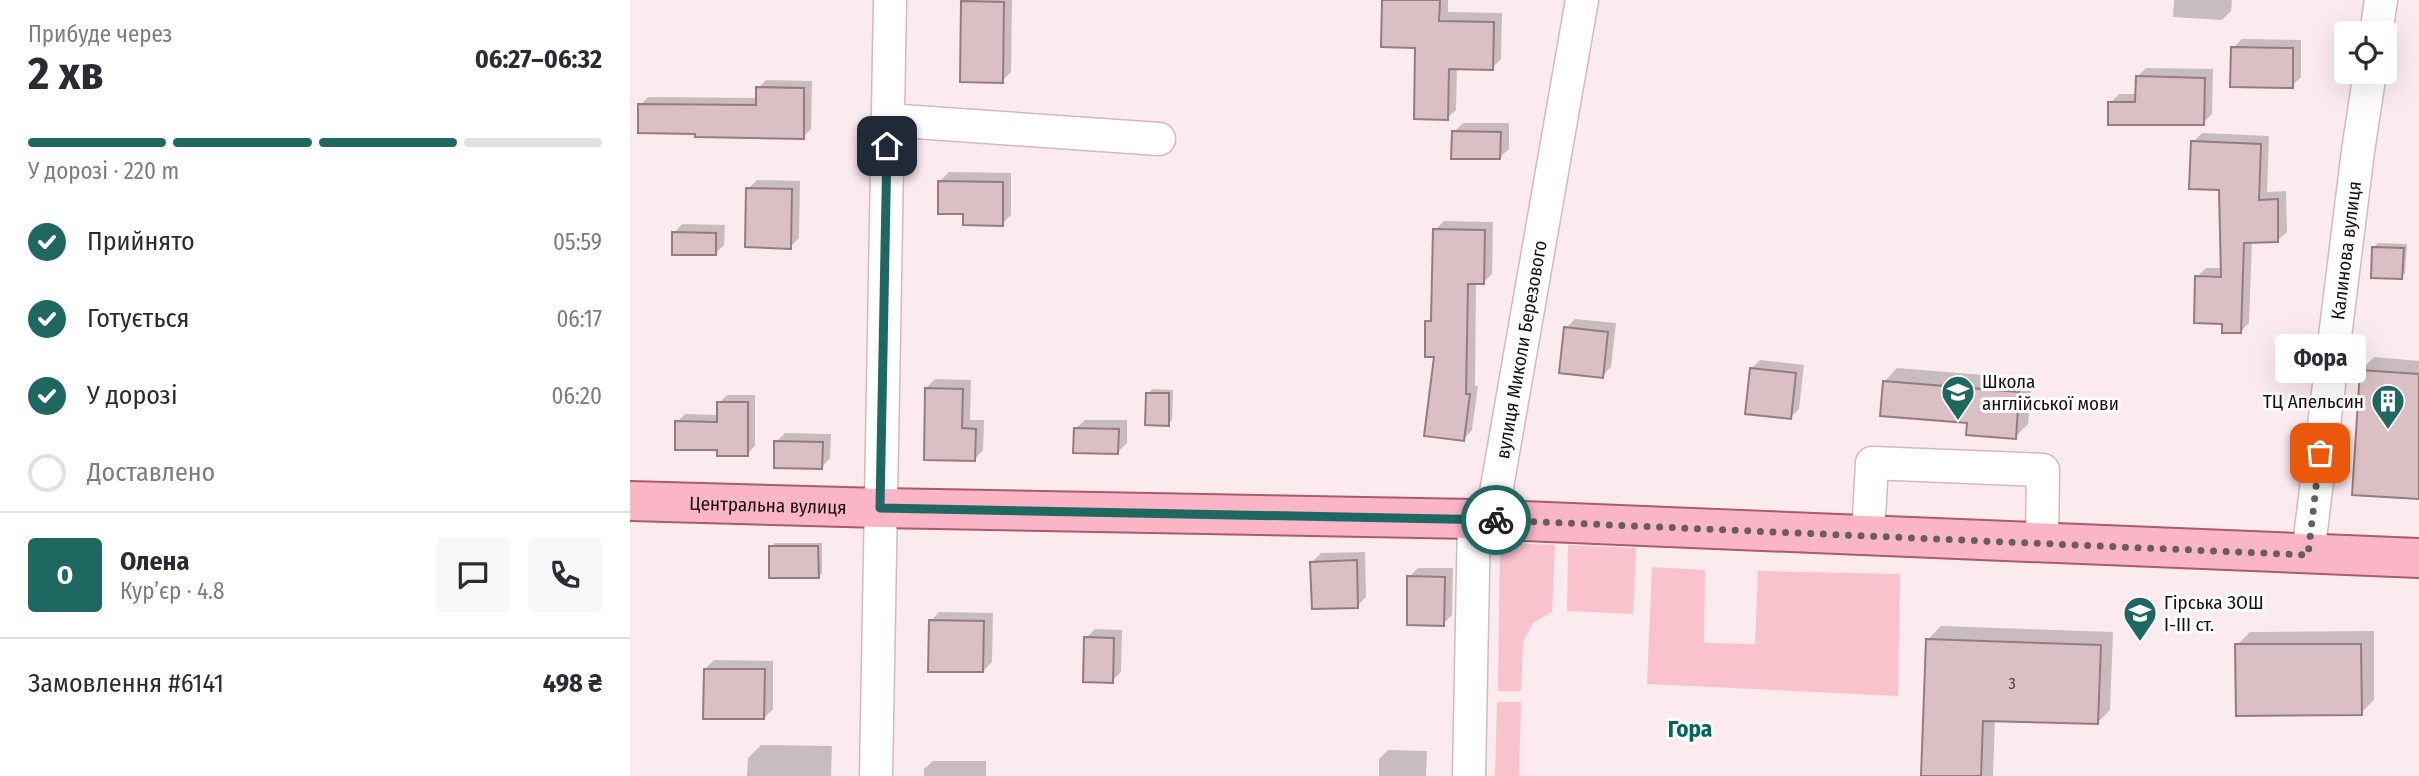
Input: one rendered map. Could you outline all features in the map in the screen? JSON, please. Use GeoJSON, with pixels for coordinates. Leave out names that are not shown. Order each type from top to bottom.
{"type":"FeatureCollection","features":[{"type":"Feature","properties":{"kind":"main road","name":"Центральна вулиця"},"geometry":{"type":"LineString","coordinates":[[630,501],[1474,519],[2419,558]]}},
{"type":"Feature","properties":{"kind":"street"},"geometry":{"type":"LineString","coordinates":[[876,776],[890,0]]}},
{"type":"Feature","properties":{"kind":"street","name":"вулиця Миколи Березового"},"geometry":{"type":"LineString","coordinates":[[1474,519],[1494,504],[1583,0]]}},
{"type":"Feature","properties":{"kind":"street"},"geometry":{"type":"LineString","coordinates":[[2378,21],[2381,0]]}},
{"type":"Feature","properties":{"kind":"street","name":"Калинова вулиця"},"geometry":{"type":"LineString","coordinates":[[2308,555],[2368,84]]}},
{"type":"Feature","properties":{"kind":"street"},"geometry":{"type":"LineString","coordinates":[[887,120],[1159,139]]}},
{"type":"Feature","properties":{"kind":"street"},"geometry":{"type":"LineString","coordinates":[[1868,535],[1872,463],[2043,470],[2042,542]]}},
{"type":"Feature","properties":{"kind":"street"},"geometry":{"type":"LineString","coordinates":[[1469,776],[1474,519]]}},
{"type":"Feature","properties":{"kind":"shaded area"},"geometry":{"type":"Polygon","coordinates":[[[1500,543],[1555,545],[1552,612],[1533,623],[1523,642],[1521,691],[1498,691],[1500,543]]]}},
{"type":"Feature","properties":{"kind":"shaded area"},"geometry":{"type":"Polygon","coordinates":[[[1568,545],[1636,548],[1633,614],[1567,611],[1568,545]]]}},
{"type":"Feature","properties":{"kind":"shaded area"},"geometry":{"type":"Polygon","coordinates":[[[1652,567],[1705,570],[1704,643],[1755,644],[1758,571],[1900,574],[1898,696],[1647,684],[1652,567]]]}},
{"type":"Feature","properties":{"kind":"shaded area"},"geometry":{"type":"Polygon","coordinates":[[[1497,702],[1521,702],[1519,776],[1495,776],[1497,702]]]}},
{"type":"Feature","properties":{"kind":"building"},"geometry":{"type":"Polygon","coordinates":[[[1382,0],[1440,0],[1439,21],[1494,22],[1493,70],[1449,69],[1448,120],[1414,119],[1415,48],[1381,47],[1382,0]]]}},
{"type":"Feature","properties":{"kind":"building"},"geometry":{"type":"Polygon","coordinates":[[[961,1],[1004,2],[1003,83],[960,82],[961,1]]]}},
{"type":"Feature","properties":{"kind":"building"},"geometry":{"type":"Polygon","coordinates":[[[2231,47],[2293,48],[2293,88],[2230,87],[2231,47]]]}},
{"type":"Feature","properties":{"kind":"building"},"geometry":{"type":"Polygon","coordinates":[[[2136,76],[2205,78],[2204,125],[2108,125],[2108,102],[2135,102],[2136,76]]]}},
{"type":"Feature","properties":{"kind":"building"},"geometry":{"type":"Polygon","coordinates":[[[756,87],[804,88],[804,139],[638,133],[638,104],[756,105],[756,87]]]}},
{"type":"Feature","properties":{"kind":"building"},"geometry":{"type":"Polygon","coordinates":[[[1452,131],[1501,132],[1500,159],[1451,159],[1452,131]]]}},
{"type":"Feature","properties":{"kind":"building"},"geometry":{"type":"Polygon","coordinates":[[[2191,141],[2261,144],[2259,200],[2278,199],[2278,242],[2244,243],[2241,333],[2222,333],[2222,324],[2194,323],[2195,276],[2221,277],[2219,190],[2189,189],[2191,141]]]}},
{"type":"Feature","properties":{"kind":"building"},"geometry":{"type":"Polygon","coordinates":[[[938,181],[1003,182],[1003,226],[963,225],[963,214],[938,214],[938,181]]]}},
{"type":"Feature","properties":{"kind":"building"},"geometry":{"type":"Polygon","coordinates":[[[746,188],[792,189],[791,249],[745,247],[746,188]]]}},
{"type":"Feature","properties":{"kind":"building"},"geometry":{"type":"Polygon","coordinates":[[[1433,229],[1485,230],[1484,284],[1468,284],[1466,394],[1470,394],[1464,441],[1424,436],[1434,357],[1425,357],[1425,321],[1431,321],[1433,229]]]}},
{"type":"Feature","properties":{"kind":"building"},"geometry":{"type":"Polygon","coordinates":[[[672,232],[716,233],[716,255],[672,255],[672,232]]]}},
{"type":"Feature","properties":{"kind":"building"},"geometry":{"type":"Polygon","coordinates":[[[2372,247],[2404,248],[2402,279],[2371,278],[2372,247]]]}},
{"type":"Feature","properties":{"kind":"building"},"geometry":{"type":"Polygon","coordinates":[[[1564,327],[1608,332],[1603,378],[1559,373],[1564,327]]]}},
{"type":"Feature","properties":{"kind":"building"},"geometry":{"type":"Polygon","coordinates":[[[1750,368],[1796,373],[1791,419],[1745,414],[1750,368]]]}},
{"type":"Feature","properties":{"kind":"building","name":"ТЦ Апельсин"},"geometry":{"type":"Polygon","coordinates":[[[2360,370],[2419,374],[2419,499],[2352,495],[2360,370]]]}},
{"type":"Feature","properties":{"kind":"building"},"geometry":{"type":"Polygon","coordinates":[[[1883,381],[2019,392],[2016,439],[1966,435],[1967,423],[1880,416],[1883,381]]]}},
{"type":"Feature","properties":{"kind":"building"},"geometry":{"type":"Polygon","coordinates":[[[925,388],[963,389],[962,428],[976,429],[975,461],[924,460],[925,388]]]}},
{"type":"Feature","properties":{"kind":"building"},"geometry":{"type":"Polygon","coordinates":[[[1146,393],[1169,393],[1169,426],[1145,425],[1146,393]]]}},
{"type":"Feature","properties":{"kind":"building"},"geometry":{"type":"Polygon","coordinates":[[[717,402],[748,402],[748,456],[717,456],[717,450],[675,450],[675,421],[717,422],[717,402]]]}},
{"type":"Feature","properties":{"kind":"building"},"geometry":{"type":"Polygon","coordinates":[[[1074,428],[1119,429],[1118,454],[1073,453],[1074,428]]]}},
{"type":"Feature","properties":{"kind":"building"},"geometry":{"type":"Polygon","coordinates":[[[774,441],[823,442],[822,469],[774,468],[774,441]]]}},
{"type":"Feature","properties":{"kind":"building"},"geometry":{"type":"Polygon","coordinates":[[[769,546],[818,546],[819,578],[769,578],[769,546]]]}},
{"type":"Feature","properties":{"kind":"building"},"geometry":{"type":"Polygon","coordinates":[[[1357,560],[1358,608],[1312,609],[1310,562],[1357,560]]]}},
{"type":"Feature","properties":{"kind":"building"},"geometry":{"type":"Polygon","coordinates":[[[1407,576],[1445,577],[1444,626],[1407,625],[1407,576]]]}},
{"type":"Feature","properties":{"kind":"building"},"geometry":{"type":"Polygon","coordinates":[[[929,620],[984,621],[983,672],[928,672],[929,620]]]}},
{"type":"Feature","properties":{"kind":"building"},"geometry":{"type":"Polygon","coordinates":[[[1084,637],[1114,638],[1113,683],[1083,682],[1084,637]]]}},
{"type":"Feature","properties":{"kind":"building"},"geometry":{"type":"Polygon","coordinates":[[[1926,639],[2101,645],[2098,724],[1983,721],[1981,776],[1921,776],[1926,639]]]}},
{"type":"Feature","properties":{"kind":"building"},"geometry":{"type":"Polygon","coordinates":[[[2235,644],[2361,644],[2362,715],[2236,716],[2235,644]]]}},
{"type":"Feature","properties":{"kind":"building"},"geometry":{"type":"Polygon","coordinates":[[[704,669],[765,669],[764,719],[703,719],[704,669]]]}},
{"type":"Feature","properties":{"kind":"way so far"},"geometry":{"type":"LineString","coordinates":[[1496,520],[2308,555],[2320,453]]}},
{"type":"Feature","properties":{"kind":"place","name":"Школа англійської мови"},"geometry":{"type":"Point","coordinates":[1958,422]}},
{"type":"Feature","properties":{"kind":"place","name":"ТЦ Апельсин"},"geometry":{"type":"Point","coordinates":[2388,431]}},
{"type":"Feature","properties":{"kind":"place","name":"Фора"},"geometry":{"type":"Point","coordinates":[2320,453]}},
{"type":"Feature","properties":{"kind":"place","name":"Гірська ЗОШ І-ІІІ ст."},"geometry":{"type":"Point","coordinates":[2140,643]}},
{"type":"Feature","properties":{"kind":"district","name":"Гора"},"geometry":{"type":"Point","coordinates":[1690,729]}},
{"type":"Feature","properties":{"kind":"route"},"geometry":{"type":"LineString","coordinates":[[887,146],[880,508],[1496,520]]}}]}
